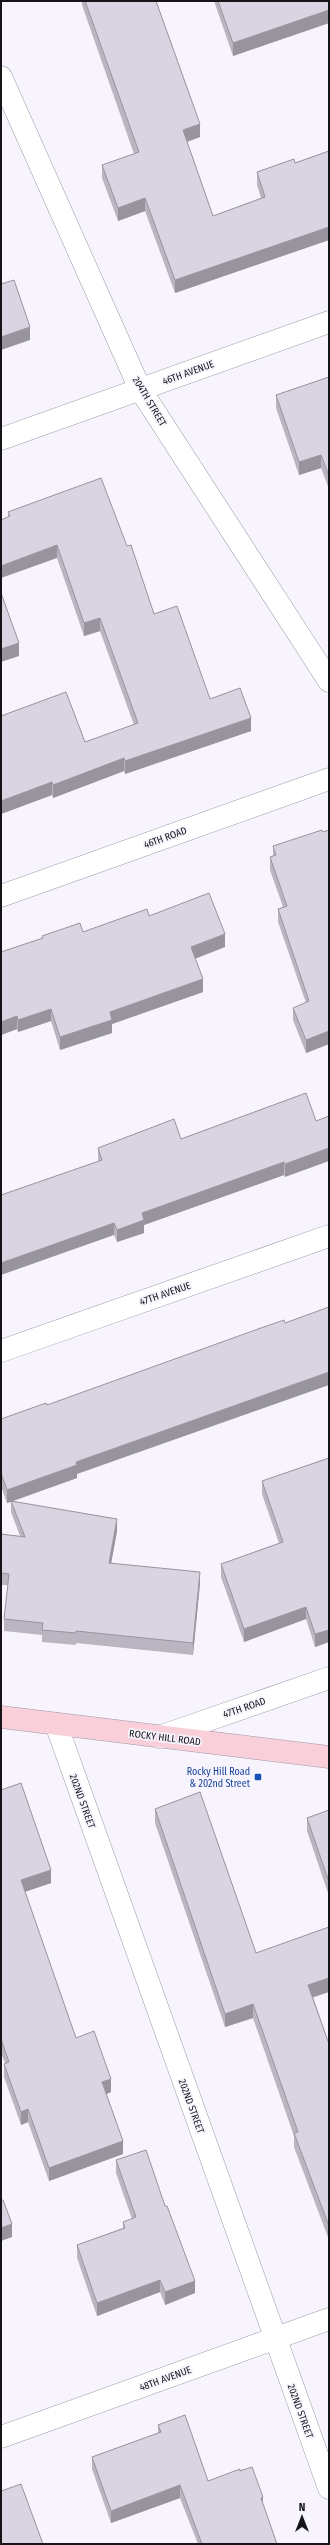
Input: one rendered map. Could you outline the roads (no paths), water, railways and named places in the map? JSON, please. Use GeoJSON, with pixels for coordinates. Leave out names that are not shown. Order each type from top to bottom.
{"type":"FeatureCollection","features":[{"type":"Feature","properties":{"kind":"street","name":"204TH STREET"},"geometry":{"type":"LineString","coordinates":[[1,78],[140,389],[329,681]]}},
{"type":"Feature","properties":{"kind":"street","name":"46TH AVENUE"},"geometry":{"type":"LineString","coordinates":[[1,439],[329,322]]}},
{"type":"Feature","properties":{"kind":"street","name":"46TH ROAD"},"geometry":{"type":"LineString","coordinates":[[1,896],[329,779]]}},
{"type":"Feature","properties":{"kind":"street","name":"47TH AVENUE"},"geometry":{"type":"LineString","coordinates":[[1,1351],[329,1236]]}},
{"type":"Feature","properties":{"kind":"street","name":"47TH ROAD"},"geometry":{"type":"LineString","coordinates":[[159,1736],[329,1678]]}},
{"type":"Feature","properties":{"kind":"street","name":"ROCKY HILL ROAD"},"geometry":{"type":"LineString","coordinates":[[1,1717],[329,1758]]}},
{"type":"Feature","properties":{"kind":"street","name":"202ND STREET"},"geometry":{"type":"LineString","coordinates":[[56,1724],[329,2488]]}},
{"type":"Feature","properties":{"kind":"street","name":"48TH AVENUE"},"geometry":{"type":"LineString","coordinates":[[1,2437],[329,2319]]}},
{"type":"Feature","properties":{"kind":"place","name":"Rocky Hill Road & 202nd Street"},"geometry":{"type":"Point","coordinates":[258,1777]}}]}
